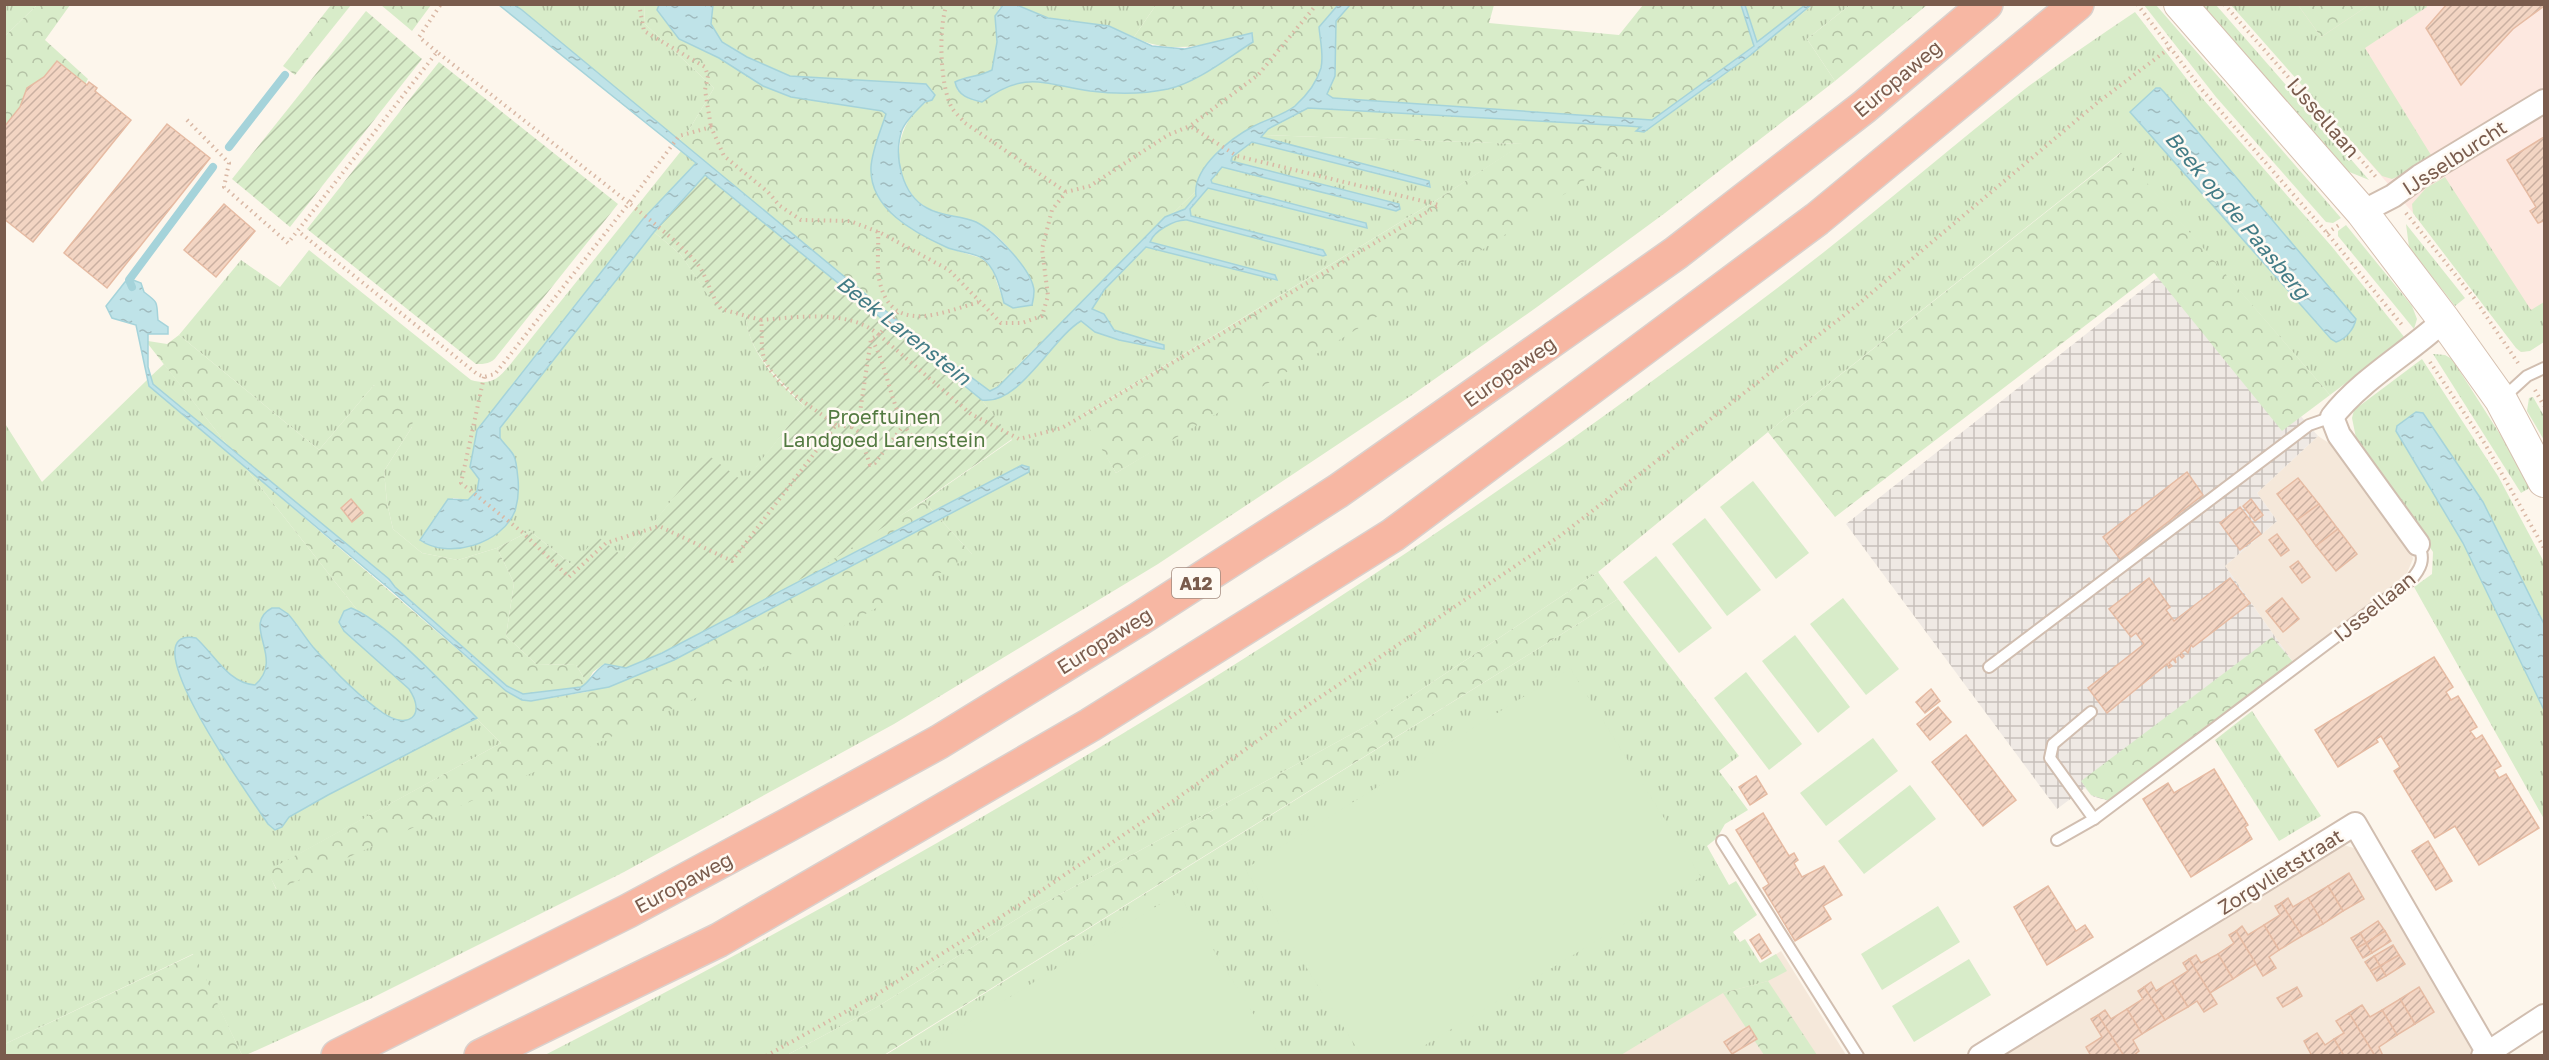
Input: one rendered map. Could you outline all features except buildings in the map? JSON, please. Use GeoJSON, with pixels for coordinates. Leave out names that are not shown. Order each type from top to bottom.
{"type":"FeatureCollection","features":[{"type":"Feature","properties":{"kind":"highway","name":"Europaweg"},"geometry":{"type":"LineString","coordinates":[[339,1056],[628,911],[796,821],[939,742],[1140,619],[1338,491],[1676,253],[1864,107],[1986,4]]}},
{"type":"Feature","properties":{"kind":"highway"},"geometry":{"type":"LineString","coordinates":[[481,1056],[719,940],[1090,725],[1393,535],[1817,219],[2077,4]]}},
{"type":"Feature","properties":{"kind":"main road","name":"IJssellaan"},"geometry":{"type":"LineString","coordinates":[[2180,4],[2362,212],[2444,320],[2500,400],[2544,480]]}},
{"type":"Feature","properties":{"kind":"street","name":"IJsselburcht"},"geometry":{"type":"LineString","coordinates":[[2362,212],[2393,196],[2420,176],[2544,101]]}},
{"type":"Feature","properties":{"kind":"street"},"geometry":{"type":"LineString","coordinates":[[2332,417],[2345,399],[2418,345],[2444,320]]}},
{"type":"Feature","properties":{"kind":"street","name":"IJssellaan"},"geometry":{"type":"LineString","coordinates":[[2332,417],[2339,435],[2418,544]]}},
{"type":"Feature","properties":{"kind":"street","name":"Zorgvlietstraat"},"geometry":{"type":"LineString","coordinates":[[1980,1056],[2355,824],[2486,1054]]}},
{"type":"Feature","properties":{"kind":"street"},"geometry":{"type":"LineString","coordinates":[[2486,1054],[2544,1016]]}},
{"type":"Feature","properties":{"kind":"lane"},"geometry":{"type":"LineString","coordinates":[[2500,400],[2527,376],[2544,368]]}},
{"type":"Feature","properties":{"kind":"lane"},"geometry":{"type":"LineString","coordinates":[[1989,667],[2309,425],[2332,417]]}},
{"type":"Feature","properties":{"kind":"lane","name":"IJssellaan"},"geometry":{"type":"LineString","coordinates":[[2057,840],[2094,819],[2410,581],[2419,572],[2423,561],[2423,554],[2418,544]]}},
{"type":"Feature","properties":{"kind":"lane"},"geometry":{"type":"LineString","coordinates":[[2091,712],[2053,744],[2050,758],[2094,819]]}},
{"type":"Feature","properties":{"kind":"lane"},"geometry":{"type":"LineString","coordinates":[[1722,841],[1858,1056]]}},
{"type":"Feature","properties":{"kind":"path"},"geometry":{"type":"LineString","coordinates":[[441,4],[419,37],[644,215],[702,271],[707,286],[721,309],[761,320],[801,317],[850,321],[868,326],[971,414],[1019,439],[1062,428],[1439,205],[1237,156],[1190,126]]}},
{"type":"Feature","properties":{"kind":"path"},"geometry":{"type":"LineString","coordinates":[[639,4],[644,31],[705,67],[708,76],[705,90],[711,127],[723,156],[768,192],[780,206],[801,220],[850,221],[878,231],[949,270],[1001,323],[1022,323],[1042,316],[1048,296],[1042,249],[1045,232],[1052,210],[1066,192],[1090,186],[1168,135],[1190,126],[1258,75],[1317,4]]}},
{"type":"Feature","properties":{"kind":"path"},"geometry":{"type":"LineString","coordinates":[[947,4],[943,15],[941,35],[947,95],[953,109],[965,123],[1066,192]]}},
{"type":"Feature","properties":{"kind":"path"},"geometry":{"type":"LineString","coordinates":[[2137,4],[2203,91],[2327,233],[2418,345],[2485,444],[2544,548]]}},
{"type":"Feature","properties":{"kind":"path","name":"IJssellaan"},"geometry":{"type":"LineString","coordinates":[[2224,4],[2393,196],[2474,298],[2527,376]]}},
{"type":"Feature","properties":{"kind":"path"},"geometry":{"type":"LineString","coordinates":[[766,1056],[874,996],[1023,903],[1169,804],[1294,714],[1560,536],[1856,306],[2097,103],[2171,47]]}},
{"type":"Feature","properties":{"kind":"path"},"geometry":{"type":"LineString","coordinates":[[187,120],[230,163],[224,187],[288,243],[437,52]]}},
{"type":"Feature","properties":{"kind":"path"},"geometry":{"type":"LineString","coordinates":[[484,377],[495,374],[679,136],[711,127]]}},
{"type":"Feature","properties":{"kind":"path"},"geometry":{"type":"LineString","coordinates":[[298,231],[484,377]]}},
{"type":"Feature","properties":{"kind":"path"},"geometry":{"type":"LineString","coordinates":[[878,231],[879,283],[890,305],[897,313],[923,318],[979,302]]}},
{"type":"Feature","properties":{"kind":"path"},"geometry":{"type":"LineString","coordinates":[[872,339],[879,335],[897,313]]}},
{"type":"Feature","properties":{"kind":"path"},"geometry":{"type":"LineString","coordinates":[[761,320],[764,356],[769,368],[791,392],[836,425],[852,427],[859,432],[870,465],[875,463],[903,426]]}},
{"type":"Feature","properties":{"kind":"path"},"geometry":{"type":"LineString","coordinates":[[872,339],[881,356],[903,426],[911,435]]}},
{"type":"Feature","properties":{"kind":"path"},"geometry":{"type":"LineString","coordinates":[[852,427],[859,419],[872,339]]}},
{"type":"Feature","properties":{"kind":"path"},"geometry":{"type":"LineString","coordinates":[[484,377],[461,483],[508,521],[569,577],[606,543],[659,526],[732,561],[836,425]]}},
{"type":"Feature","properties":{"kind":"shaded area"},"geometry":{"type":"Polygon","coordinates":[[[2285,5],[2544,5],[2544,342],[2524,352],[2519,351],[2413,213],[2255,29],[2285,5]]]}},
{"type":"Feature","properties":{"kind":"shaded area"},"geometry":{"type":"Polygon","coordinates":[[[2172,266],[2318,436],[2257,493],[2277,521],[2225,566],[2293,662],[2109,801],[2092,796],[2085,788],[2057,809],[1846,524],[2172,266]]]}},
{"type":"Feature","properties":{"kind":"shaded area"},"geometry":{"type":"Polygon","coordinates":[[[2318,436],[2332,445],[2405,540],[2411,549],[2413,559],[2407,573],[2397,582],[2293,662],[2225,566],[2277,521],[2257,493],[2318,436]]]}},
{"type":"Feature","properties":{"kind":"shaded area"},"geometry":{"type":"Polygon","coordinates":[[[2344,845],[2357,849],[2483,1056],[1994,1056],[2337,847],[2344,845]]]}},
{"type":"Feature","properties":{"kind":"shaded area"},"geometry":{"type":"Polygon","coordinates":[[[1781,951],[1846,1055],[1613,1056],[1781,951]]]}},
{"type":"Feature","properties":{"kind":"green space"},"geometry":{"type":"Polygon","coordinates":[[[5,5],[37,5],[5,36],[5,5]]]}},
{"type":"Feature","properties":{"kind":"green space"},"geometry":{"type":"Polygon","coordinates":[[[37,5],[70,5],[45,40],[88,79],[82,90],[5,134],[5,36],[37,5]]]}},
{"type":"Feature","properties":{"kind":"green space"},"geometry":{"type":"Polygon","coordinates":[[[331,5],[351,5],[295,75],[283,66],[331,5]]]}},
{"type":"Feature","properties":{"kind":"green space"},"geometry":{"type":"Polygon","coordinates":[[[381,5],[431,5],[412,31],[381,5]]]}},
{"type":"Feature","properties":{"kind":"green space"},"geometry":{"type":"Polygon","coordinates":[[[503,5],[644,5],[645,24],[714,88],[689,130],[675,146],[503,5]]]}},
{"type":"Feature","properties":{"kind":"green space"},"geometry":{"type":"Polygon","coordinates":[[[644,5],[659,5],[657,10],[679,39],[719,58],[763,86],[791,97],[882,111],[887,114],[871,168],[948,248],[981,258],[992,268],[1004,303],[1034,291],[1025,271],[1010,250],[982,225],[927,208],[914,197],[903,177],[899,155],[900,144],[907,123],[914,113],[924,103],[932,100],[926,84],[790,76],[747,57],[722,42],[711,24],[713,5],[1002,5],[996,18],[997,48],[992,70],[977,77],[964,78],[957,90],[968,98],[982,102],[999,89],[1023,82],[1039,81],[1092,91],[1218,42],[1175,47],[1155,45],[1134,37],[1156,5],[1494,5],[1489,23],[1619,35],[1643,5],[1813,5],[1663,123],[1531,217],[1325,349],[1116,473],[1082,416],[1435,201],[1522,144],[1262,135],[1249,139],[982,400],[756,216],[708,167],[675,146],[689,130],[714,88],[645,24],[644,5]]]}},
{"type":"Feature","properties":{"kind":"green space"},"geometry":{"type":"Polygon","coordinates":[[[1017,5],[1156,5],[1134,37],[1109,26],[1048,18],[1017,5]]]}},
{"type":"Feature","properties":{"kind":"green space"},"geometry":{"type":"Polygon","coordinates":[[[1813,5],[1850,5],[1807,39],[1835,81],[1665,213],[1412,395],[1158,564],[894,724],[624,872],[370,999],[246,1055],[242,1055],[193,954],[5,1044],[4,422],[42,482],[147,380],[149,386],[244,466],[358,611],[422,664],[501,743],[268,871],[276,889],[972,554],[940,519],[1029,471],[1022,465],[933,511],[924,501],[1012,440],[982,400],[1249,139],[1262,135],[1523,144],[1435,201],[1083,415],[1116,473],[1422,287],[1540,208],[1662,123],[1813,5]]]}},
{"type":"Feature","properties":{"kind":"green space"},"geometry":{"type":"Polygon","coordinates":[[[1850,5],[1927,5],[1835,81],[1807,39],[1850,5]]]}},
{"type":"Feature","properties":{"kind":"green space"},"geometry":{"type":"Polygon","coordinates":[[[2144,5],[2156,5],[2341,218],[2333,223],[2326,222],[2216,97],[2144,5]]]}},
{"type":"Feature","properties":{"kind":"green space"},"geometry":{"type":"Polygon","coordinates":[[[2201,5],[2216,5],[2369,180],[2347,171],[2201,5]]]}},
{"type":"Feature","properties":{"kind":"green space"},"geometry":{"type":"Polygon","coordinates":[[[2231,5],[2298,5],[2321,37],[2369,5],[2426,5],[2427,7],[2365,48],[2431,155],[2397,177],[2392,179],[2382,176],[2231,5]]]}},
{"type":"Feature","properties":{"kind":"green space"},"geometry":{"type":"Polygon","coordinates":[[[2298,5],[2369,5],[2321,37],[2298,5]]]}},
{"type":"Feature","properties":{"kind":"green space"},"geometry":{"type":"Polygon","coordinates":[[[366,11],[422,59],[290,227],[232,179],[366,11]]]}},
{"type":"Feature","properties":{"kind":"green space"},"geometry":{"type":"Polygon","coordinates":[[[2135,12],[2196,91],[2333,248],[2405,338],[2330,395],[2120,153],[1768,432],[1598,572],[1368,725],[1028,912],[877,1007],[787,1055],[543,1056],[817,911],[951,835],[1084,757],[1345,593],[1474,507],[1685,357],[1824,252],[2025,89],[2135,12]],[[2156,88],[2130,112],[2336,342],[2156,88]]]}},
{"type":"Feature","properties":{"kind":"green space"},"geometry":{"type":"Polygon","coordinates":[[[439,62],[618,204],[497,356],[485,364],[476,364],[307,229],[439,62]]]}},
{"type":"Feature","properties":{"kind":"green space"},"geometry":{"type":"Polygon","coordinates":[[[681,151],[696,163],[643,219],[478,430],[470,467],[479,479],[477,491],[468,500],[453,498],[453,548],[506,446],[500,438],[500,428],[654,232],[681,255],[715,305],[724,314],[745,314],[758,354],[774,376],[804,406],[744,483],[708,456],[625,558],[573,566],[530,531],[497,548],[458,560],[422,553],[393,529],[387,503],[384,471],[412,427],[374,385],[319,450],[179,335],[241,260],[280,287],[309,250],[471,380],[488,382],[509,366],[681,151]]]}},
{"type":"Feature","properties":{"kind":"green space"},"geometry":{"type":"Polygon","coordinates":[[[2121,153],[2330,395],[2282,431],[2154,273],[1835,517],[1768,432],[2121,153]]]}},
{"type":"Feature","properties":{"kind":"green space","name":"Proeftuinen Landgoed Larenstein"},"geometry":{"type":"Polygon","coordinates":[[[705,174],[982,400],[1012,439],[873,534],[777,593],[677,645],[626,668],[604,664],[593,672],[587,683],[576,665],[536,664],[506,636],[514,583],[497,548],[530,531],[573,566],[597,536],[625,558],[708,455],[744,482],[804,406],[766,365],[752,342],[745,314],[724,314],[715,306],[681,255],[654,232],[705,174]]]}},
{"type":"Feature","properties":{"kind":"green space"},"geometry":{"type":"Polygon","coordinates":[[[2445,177],[2531,310],[2544,302],[2544,342],[2530,351],[2521,352],[2516,348],[2413,213],[2412,204],[2426,188],[2445,177]]]}},
{"type":"Feature","properties":{"kind":"green space"},"geometry":{"type":"Polygon","coordinates":[[[2406,224],[2465,298],[2455,306],[2409,247],[2406,224]]]}},
{"type":"Feature","properties":{"kind":"green space"},"geometry":{"type":"Polygon","coordinates":[[[2346,225],[2412,306],[2417,319],[2414,329],[2338,236],[2338,231],[2346,225]]]}},
{"type":"Feature","properties":{"kind":"green space"},"geometry":{"type":"Polygon","coordinates":[[[179,335],[319,450],[374,385],[414,410],[412,427],[384,471],[387,503],[393,529],[422,553],[458,560],[497,548],[514,583],[506,636],[536,664],[576,665],[587,683],[581,687],[523,694],[507,686],[395,587],[389,579],[232,451],[148,344],[148,341],[167,344],[179,335]]]}},
{"type":"Feature","properties":{"kind":"green space"},"geometry":{"type":"Polygon","coordinates":[[[2433,354],[2445,355],[2452,359],[2533,486],[2521,493],[2433,354]]]}},
{"type":"Feature","properties":{"kind":"green space"},"geometry":{"type":"Polygon","coordinates":[[[2422,359],[2498,476],[2544,562],[2544,624],[2483,502],[2423,413],[2414,414],[2404,421],[2396,431],[2463,543],[2544,710],[2544,819],[2414,587],[2432,574],[2433,552],[2356,438],[2352,418],[2354,410],[2422,359]]]}},
{"type":"Feature","properties":{"kind":"green space"},"geometry":{"type":"Polygon","coordinates":[[[164,364],[232,451],[153,384],[150,377],[164,364]]]}},
{"type":"Feature","properties":{"kind":"green space"},"geometry":{"type":"Polygon","coordinates":[[[2533,397],[2544,416],[2544,440],[2527,411],[2529,398],[2533,397]]]}},
{"type":"Feature","properties":{"kind":"green space"},"geometry":{"type":"Polygon","coordinates":[[[244,466],[506,691],[522,700],[531,701],[586,692],[674,660],[940,519],[973,555],[796,652],[277,890],[267,871],[501,743],[422,664],[358,611],[244,466]]]}},
{"type":"Feature","properties":{"kind":"green space"},"geometry":{"type":"Polygon","coordinates":[[[1753,481],[1809,553],[1776,579],[1720,507],[1753,481]]]}},
{"type":"Feature","properties":{"kind":"green space"},"geometry":{"type":"Polygon","coordinates":[[[924,501],[933,511],[766,599],[924,501]]]}},
{"type":"Feature","properties":{"kind":"green space"},"geometry":{"type":"Polygon","coordinates":[[[1705,518],[1761,590],[1727,616],[1672,544],[1705,518]]]}},
{"type":"Feature","properties":{"kind":"green space"},"geometry":{"type":"Polygon","coordinates":[[[1656,556],[1712,628],[1679,653],[1623,582],[1656,556]]]}},
{"type":"Feature","properties":{"kind":"green space"},"geometry":{"type":"Polygon","coordinates":[[[1598,572],[1618,599],[884,1055],[787,1055],[877,1007],[1028,912],[1368,725],[1598,572]]]}},
{"type":"Feature","properties":{"kind":"green space"},"geometry":{"type":"Polygon","coordinates":[[[1843,598],[1899,669],[1866,695],[1810,624],[1843,598]]]}},
{"type":"Feature","properties":{"kind":"green space"},"geometry":{"type":"Polygon","coordinates":[[[1618,599],[1739,756],[1719,771],[1748,810],[1725,824],[1717,838],[1707,846],[1729,885],[1736,881],[1757,915],[1733,932],[1740,942],[1745,939],[1760,963],[1776,954],[1787,971],[1768,981],[1723,993],[1621,1055],[884,1056],[1618,599]]]}},
{"type":"Feature","properties":{"kind":"green space"},"geometry":{"type":"Polygon","coordinates":[[[1795,635],[1850,707],[1818,733],[1762,661],[1795,635]]]}},
{"type":"Feature","properties":{"kind":"green space"},"geometry":{"type":"Polygon","coordinates":[[[2272,637],[2293,662],[2110,801],[2091,795],[2081,781],[2272,637]]]}},
{"type":"Feature","properties":{"kind":"green space"},"geometry":{"type":"Polygon","coordinates":[[[1570,668],[1701,877],[1409,1055],[1361,1055],[1245,869],[1570,668]]]}},
{"type":"Feature","properties":{"kind":"green space"},"geometry":{"type":"Polygon","coordinates":[[[1746,672],[1802,744],[1769,770],[1714,698],[1746,672]]]}},
{"type":"Feature","properties":{"kind":"green space"},"geometry":{"type":"Polygon","coordinates":[[[2252,711],[2321,816],[2279,841],[2215,740],[2252,711]]]}},
{"type":"Feature","properties":{"kind":"green space"},"geometry":{"type":"Polygon","coordinates":[[[1873,738],[1898,771],[1826,826],[1800,793],[1873,738]]]}},
{"type":"Feature","properties":{"kind":"green space"},"geometry":{"type":"Polygon","coordinates":[[[1910,785],[1936,819],[1864,874],[1838,841],[1910,785]]]}},
{"type":"Feature","properties":{"kind":"green space"},"geometry":{"type":"Polygon","coordinates":[[[1178,893],[1279,1055],[916,1055],[1178,893]]]}},
{"type":"Feature","properties":{"kind":"green space"},"geometry":{"type":"Polygon","coordinates":[[[1938,906],[1960,942],[1882,990],[1861,954],[1938,906]]]}},
{"type":"Feature","properties":{"kind":"green space"},"geometry":{"type":"Polygon","coordinates":[[[194,954],[242,1055],[5,1055],[5,1044],[194,954]]]}},
{"type":"Feature","properties":{"kind":"green space"},"geometry":{"type":"Polygon","coordinates":[[[1969,959],[1991,995],[1914,1042],[1892,1006],[1969,959]]]}},
{"type":"Feature","properties":{"kind":"green space"},"geometry":{"type":"Polygon","coordinates":[[[1768,981],[1817,1055],[1764,1055],[1723,993],[1768,981]]]}},
{"type":"Feature","properties":{"kind":"water","name":"Beek Larenstein"},"geometry":{"type":"Polygon","coordinates":[[[499,5],[515,5],[522,10],[921,340],[990,391],[998,387],[1165,217],[1185,209],[1196,196],[1196,185],[1200,175],[1224,146],[1245,131],[1286,112],[1303,98],[1314,84],[1321,68],[1319,27],[1338,5],[1350,5],[1336,21],[1335,76],[1327,94],[1333,98],[1652,120],[1754,46],[1741,5],[1745,5],[1757,42],[1805,5],[1811,5],[1748,57],[1644,132],[1636,131],[1641,127],[1628,126],[1308,108],[1268,129],[1261,137],[1429,181],[1430,187],[1252,142],[1232,157],[1231,161],[1399,204],[1400,209],[1396,211],[1222,167],[1211,180],[1212,183],[1366,223],[1367,228],[1208,188],[1190,209],[1191,216],[1323,250],[1326,255],[1187,220],[1171,224],[1160,230],[1150,242],[1275,275],[1277,280],[1146,247],[1104,290],[1092,309],[1104,314],[1114,330],[1164,345],[1164,349],[1119,340],[1095,332],[1081,321],[1058,341],[1022,382],[1009,393],[996,399],[982,400],[705,175],[654,232],[500,428],[500,438],[515,459],[518,479],[516,507],[508,523],[487,540],[459,548],[445,549],[420,540],[448,499],[468,500],[477,491],[479,479],[470,467],[477,430],[643,219],[696,163],[499,5]]]}},
{"type":"Feature","properties":{"kind":"water"},"geometry":{"type":"Polygon","coordinates":[[[659,5],[713,5],[711,24],[722,42],[747,57],[790,76],[926,84],[935,95],[909,119],[899,140],[899,163],[906,184],[918,202],[927,208],[976,222],[1002,242],[1020,262],[1032,282],[1034,291],[1032,305],[1013,308],[1004,303],[999,285],[987,262],[974,254],[950,249],[908,227],[886,207],[872,182],[871,167],[886,114],[882,111],[791,97],[763,86],[719,58],[679,39],[657,10],[659,5]]]}},
{"type":"Feature","properties":{"kind":"water"},"geometry":{"type":"Polygon","coordinates":[[[1003,5],[1017,5],[1048,18],[1109,26],[1152,46],[1185,49],[1252,33],[1253,42],[1190,81],[1159,91],[1109,93],[1034,82],[1010,86],[982,102],[973,100],[961,94],[955,82],[992,70],[997,42],[995,16],[1003,5]]]}},
{"type":"Feature","properties":{"kind":"water","name":"Beek op de Paasberg"},"geometry":{"type":"Polygon","coordinates":[[[2156,88],[2164,92],[2356,319],[2351,330],[2343,339],[2336,342],[2331,339],[2130,112],[2156,88]]]}},
{"type":"Feature","properties":{"kind":"water"},"geometry":{"type":"Polygon","coordinates":[[[133,280],[141,283],[144,292],[155,301],[158,320],[168,327],[168,334],[148,334],[148,367],[153,384],[389,579],[395,587],[507,686],[523,694],[581,687],[605,664],[626,668],[662,653],[1022,465],[1029,467],[1029,472],[674,660],[609,687],[531,701],[522,700],[506,691],[391,590],[149,386],[136,325],[112,318],[106,306],[125,282],[133,280]]]}},
{"type":"Feature","properties":{"kind":"water"},"geometry":{"type":"Polygon","coordinates":[[[2416,412],[2423,413],[2483,502],[2544,624],[2544,710],[2463,543],[2396,431],[2397,426],[2416,412]]]}},
{"type":"Feature","properties":{"kind":"water"},"geometry":{"type":"Polygon","coordinates":[[[272,608],[279,608],[288,614],[313,647],[337,673],[364,698],[392,718],[407,720],[412,718],[416,707],[414,698],[409,689],[344,631],[339,622],[344,611],[351,608],[365,615],[399,641],[477,718],[328,795],[289,817],[282,827],[275,830],[268,824],[242,786],[201,720],[175,659],[178,642],[196,638],[229,673],[245,683],[255,685],[263,675],[266,664],[260,623],[263,615],[272,608]]]}},
{"type":"Feature","properties":{"kind":"waterway"},"geometry":{"type":"LineString","coordinates":[[229,147],[285,75]]}},
{"type":"Feature","properties":{"kind":"waterway"},"geometry":{"type":"LineString","coordinates":[[132,287],[129,280],[213,167]]}}]}
